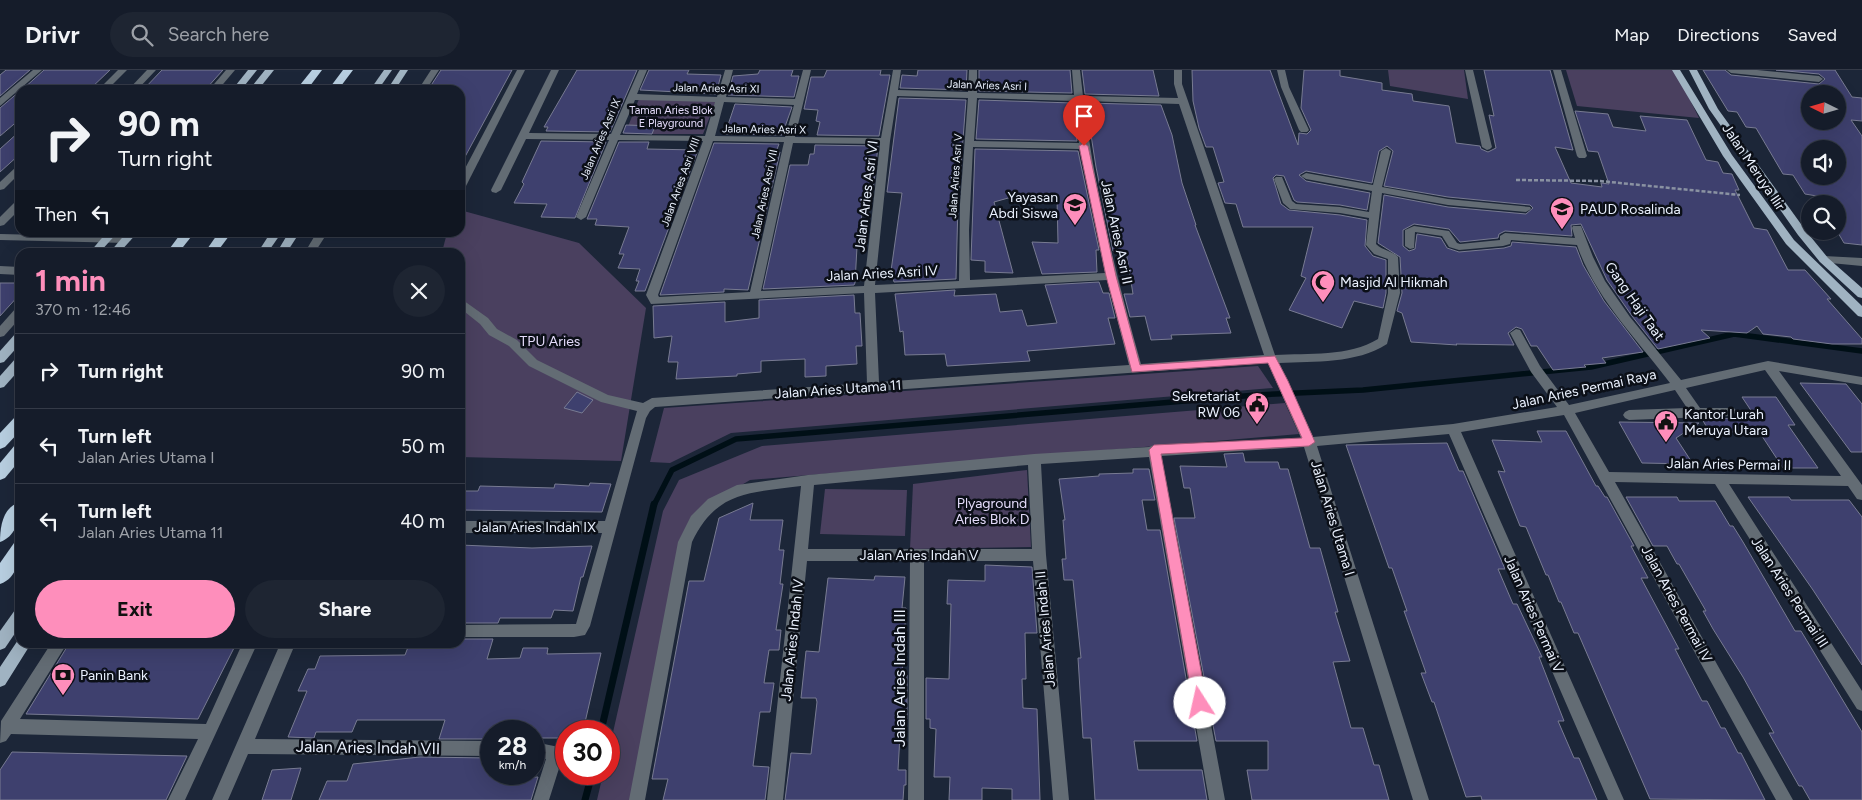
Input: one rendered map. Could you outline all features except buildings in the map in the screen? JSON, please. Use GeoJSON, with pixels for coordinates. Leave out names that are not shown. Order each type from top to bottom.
{"type":"FeatureCollection","features":[{"type":"Feature","properties":{"kind":"highway"},"geometry":{"type":"LineString","coordinates":[[305,85],[317,70]]}},
{"type":"Feature","properties":{"kind":"highway"},"geometry":{"type":"LineString","coordinates":[[337,85],[348,70]]}},
{"type":"Feature","properties":{"kind":"highway"},"geometry":{"type":"LineString","coordinates":[[176,248],[185,237]]}},
{"type":"Feature","properties":{"kind":"highway"},"geometry":{"type":"LineString","coordinates":[[214,248],[222,237]]}},
{"type":"Feature","properties":{"kind":"highway"},"geometry":{"type":"LineString","coordinates":[[0,443],[15,426]]}},
{"type":"Feature","properties":{"kind":"highway"},"geometry":{"type":"LineString","coordinates":[[0,474],[15,455]]}},
{"type":"Feature","properties":{"kind":"highway"},"geometry":{"type":"LineString","coordinates":[[0,535],[15,515]]}},
{"type":"Feature","properties":{"kind":"highway"},"geometry":{"type":"LineString","coordinates":[[0,577],[15,555]]}},
{"type":"Feature","properties":{"kind":"main road"},"geometry":{"type":"LineString","coordinates":[[240,85],[253,70]]}},
{"type":"Feature","properties":{"kind":"main road"},"geometry":{"type":"LineString","coordinates":[[258,85],[270,70]]}},
{"type":"Feature","properties":{"kind":"main road"},"geometry":{"type":"LineString","coordinates":[[378,85],[388,70]]}},
{"type":"Feature","properties":{"kind":"main road"},"geometry":{"type":"LineString","coordinates":[[394,85],[404,70]]}},
{"type":"Feature","properties":{"kind":"main road","name":"Jalan Meruya Ilir"},"geometry":{"type":"LineString","coordinates":[[1676,70],[1728,156],[1790,242],[1862,313]]}},
{"type":"Feature","properties":{"kind":"main road","name":"Jalan Meruya Ilir"},"geometry":{"type":"LineString","coordinates":[[1693,70],[1714,109],[1796,226],[1824,260],[1862,294]]}},
{"type":"Feature","properties":{"kind":"main road"},"geometry":{"type":"LineString","coordinates":[[1683,82],[1701,84]]}},
{"type":"Feature","properties":{"kind":"main road"},"geometry":{"type":"LineString","coordinates":[[99,248],[109,237]]}},
{"type":"Feature","properties":{"kind":"main road"},"geometry":{"type":"LineString","coordinates":[[119,248],[129,237]]}},
{"type":"Feature","properties":{"kind":"main road"},"geometry":{"type":"LineString","coordinates":[[266,248],[274,237]]}},
{"type":"Feature","properties":{"kind":"main road"},"geometry":{"type":"LineString","coordinates":[[285,248],[292,237]]}},
{"type":"Feature","properties":{"kind":"main road"},"geometry":{"type":"LineString","coordinates":[[0,359],[15,342]]}},
{"type":"Feature","properties":{"kind":"main road"},"geometry":{"type":"LineString","coordinates":[[0,384],[15,367]]}},
{"type":"Feature","properties":{"kind":"main road"},"geometry":{"type":"LineString","coordinates":[[0,643],[15,621]]}},
{"type":"Feature","properties":{"kind":"main road"},"geometry":{"type":"LineString","coordinates":[[0,680],[21,648]]}},
{"type":"Feature","properties":{"kind":"street"},"geometry":{"type":"LineString","coordinates":[[20,85],[38,70]]}},
{"type":"Feature","properties":{"kind":"street"},"geometry":{"type":"LineString","coordinates":[[107,85],[123,70]]}},
{"type":"Feature","properties":{"kind":"street"},"geometry":{"type":"LineString","coordinates":[[137,85],[152,70]]}},
{"type":"Feature","properties":{"kind":"street"},"geometry":{"type":"LineString","coordinates":[[218,85],[231,70]]}},
{"type":"Feature","properties":{"kind":"street"},"geometry":{"type":"LineString","coordinates":[[425,85],[435,70]]}},
{"type":"Feature","properties":{"kind":"street"},"geometry":{"type":"LineString","coordinates":[[465,178],[521,70]]}},
{"type":"Feature","properties":{"kind":"street"},"geometry":{"type":"LineString","coordinates":[[496,190],[555,70]]}},
{"type":"Feature","properties":{"kind":"street","name":"Jalan Aries Asri IX"},"geometry":{"type":"LineString","coordinates":[[580,217],[643,70]]}},
{"type":"Feature","properties":{"kind":"street","name":"Jalan Aries Asri VIII"},"geometry":{"type":"LineString","coordinates":[[655,301],[652,295],[709,139],[729,70]]}},
{"type":"Feature","properties":{"kind":"street","name":"Jalan Aries Asri VII"},"geometry":{"type":"LineString","coordinates":[[755,294],[789,140],[807,70]]}},
{"type":"Feature","properties":{"kind":"street","name":"Jalan Aries Asri VI"},"geometry":{"type":"LineString","coordinates":[[873,386],[869,289],[886,141],[895,93],[897,70]]}},
{"type":"Feature","properties":{"kind":"street","name":"Jalan Aries Asri V"},"geometry":{"type":"LineString","coordinates":[[965,284],[963,205],[970,144],[973,70]]}},
{"type":"Feature","properties":{"kind":"street"},"geometry":{"type":"LineString","coordinates":[[1076,70],[1078,98]]}},
{"type":"Feature","properties":{"kind":"street","name":"Jalan Aries Utama I"},"geometry":{"type":"LineString","coordinates":[[1178,70],[1178,84],[1183,101],[1271,359],[1283,381],[1309,442],[1421,800]]}},
{"type":"Feature","properties":{"kind":"street"},"geometry":{"type":"LineString","coordinates":[[1281,70],[1285,87],[1304,130]]}},
{"type":"Feature","properties":{"kind":"street"},"geometry":{"type":"LineString","coordinates":[[1469,70],[1487,147]]}},
{"type":"Feature","properties":{"kind":"street"},"geometry":{"type":"LineString","coordinates":[[1557,70],[1582,156]]}},
{"type":"Feature","properties":{"kind":"street"},"geometry":{"type":"LineString","coordinates":[[1731,70],[1819,79]]}},
{"type":"Feature","properties":{"kind":"street"},"geometry":{"type":"LineString","coordinates":[[0,102],[15,89]]}},
{"type":"Feature","properties":{"kind":"street","name":"Jalan Aries Asri I"},"geometry":{"type":"LineString","coordinates":[[895,93],[1183,101]]}},
{"type":"Feature","properties":{"kind":"street","name":"Jalan Aries Asri XI"},"geometry":{"type":"LineString","coordinates":[[632,97],[800,102]]}},
{"type":"Feature","properties":{"kind":"street","name":"Jalan Aries Asri II"},"geometry":{"type":"LineString","coordinates":[[1078,98],[1084,146],[1111,276],[1136,369]]}},
{"type":"Feature","properties":{"kind":"street","name":"Jalan Aries Asri X"},"geometry":{"type":"LineString","coordinates":[[522,136],[886,141]]}},
{"type":"Feature","properties":{"kind":"street"},"geometry":{"type":"LineString","coordinates":[[970,144],[1084,146]]}},
{"type":"Feature","properties":{"kind":"street"},"geometry":{"type":"LineString","coordinates":[[1278,179],[1288,202],[1294,207],[1340,210],[1374,216],[1377,189],[1386,151]]}},
{"type":"Feature","properties":{"kind":"street"},"geometry":{"type":"LineString","coordinates":[[0,187],[15,173]]}},
{"type":"Feature","properties":{"kind":"street"},"geometry":{"type":"LineString","coordinates":[[1306,176],[1448,202],[1526,209]]}},
{"type":"Feature","properties":{"kind":"street"},"geometry":{"type":"LineString","coordinates":[[0,223],[15,208]]}},
{"type":"Feature","properties":{"kind":"street","name":"Jalan Aries Utama 11"},"geometry":{"type":"LineString","coordinates":[[645,408],[652,403],[873,386],[1337,356],[1369,350],[1383,341],[1394,293],[1393,257],[1378,252],[1371,246],[1374,216]]}},
{"type":"Feature","properties":{"kind":"street","name":"Gang Haji Taat"},"geometry":{"type":"LineString","coordinates":[[1577,228],[1589,261],[1616,305],[1679,384],[1696,412]]}},
{"type":"Feature","properties":{"kind":"street"},"geometry":{"type":"LineString","coordinates":[[1410,246],[1410,230],[1414,229],[1445,233],[1453,246],[1459,247],[1503,243],[1506,242],[1505,236],[1582,242]]}},
{"type":"Feature","properties":{"kind":"street"},"geometry":{"type":"LineString","coordinates":[[0,237],[15,237]]}},
{"type":"Feature","properties":{"kind":"street"},"geometry":{"type":"LineString","coordinates":[[313,248],[320,237]]}},
{"type":"Feature","properties":{"kind":"street"},"geometry":{"type":"LineString","coordinates":[[1824,260],[1861,263]]}},
{"type":"Feature","properties":{"kind":"street"},"geometry":{"type":"LineString","coordinates":[[0,270],[15,271]]}},
{"type":"Feature","properties":{"kind":"street","name":"Jalan Aries Asri IV"},"geometry":{"type":"LineString","coordinates":[[655,301],[755,294],[1111,276]]}},
{"type":"Feature","properties":{"kind":"street"},"geometry":{"type":"LineString","coordinates":[[465,306],[484,321],[493,332],[513,343],[533,363],[605,399],[645,408],[640,418],[583,626],[580,630],[465,631]]}},
{"type":"Feature","properties":{"kind":"street"},"geometry":{"type":"LineString","coordinates":[[0,333],[15,316]]}},
{"type":"Feature","properties":{"kind":"street","name":"Jalan Aries Permai IV"},"geometry":{"type":"LineString","coordinates":[[1516,333],[1535,370],[1563,406],[1606,477],[1785,800]]}},
{"type":"Feature","properties":{"kind":"street"},"geometry":{"type":"LineString","coordinates":[[1768,365],[1862,495]]}},
{"type":"Feature","properties":{"kind":"street","name":"Jalan Aries Permai Raya"},"geometry":{"type":"LineString","coordinates":[[637,800],[685,542],[696,520],[713,503],[737,490],[808,480],[1034,459],[1154,450],[1309,442],[1453,428],[1768,365],[1862,381]]}},
{"type":"Feature","properties":{"kind":"street"},"geometry":{"type":"LineString","coordinates":[[1629,415],[1730,411]]}},
{"type":"Feature","properties":{"kind":"street","name":"Jalan Aries Permai V"},"geometry":{"type":"LineString","coordinates":[[1453,428],[1616,800]]}},
{"type":"Feature","properties":{"kind":"street"},"geometry":{"type":"LineString","coordinates":[[1154,450],[1217,800]]}},
{"type":"Feature","properties":{"kind":"street","name":"Jalan Aries Indah II"},"geometry":{"type":"LineString","coordinates":[[1034,459],[1038,555],[1061,800]]}},
{"type":"Feature","properties":{"kind":"street","name":"Jalan Aries Permai II"},"geometry":{"type":"LineString","coordinates":[[1606,477],[1852,481]]}},
{"type":"Feature","properties":{"kind":"street","name":"Jalan Aries Permai III"},"geometry":{"type":"LineString","coordinates":[[1719,479],[1862,704]]}},
{"type":"Feature","properties":{"kind":"street","name":"Jalan Aries Indah IV"},"geometry":{"type":"LineString","coordinates":[[775,800],[808,480]]}},
{"type":"Feature","properties":{"kind":"street","name":"Jalan Aries Indah IX"},"geometry":{"type":"LineString","coordinates":[[465,527],[610,526]]}},
{"type":"Feature","properties":{"kind":"street","name":"Jalan Aries Indah V"},"geometry":{"type":"LineString","coordinates":[[800,555],[1038,555]]}},
{"type":"Feature","properties":{"kind":"street","name":"Jalan Aries Indah III"},"geometry":{"type":"LineString","coordinates":[[916,800],[917,555]]}},
{"type":"Feature","properties":{"kind":"street"},"geometry":{"type":"LineString","coordinates":[[3,731],[58,648]]}},
{"type":"Feature","properties":{"kind":"street"},"geometry":{"type":"LineString","coordinates":[[176,800],[210,732],[248,648]]}},
{"type":"Feature","properties":{"kind":"street"},"geometry":{"type":"LineString","coordinates":[[220,800],[245,746],[286,648]]}},
{"type":"Feature","properties":{"kind":"street"},"geometry":{"type":"LineString","coordinates":[[3,731],[210,732]]}},
{"type":"Feature","properties":{"kind":"street","name":"Jalan Aries Indah VII"},"geometry":{"type":"LineString","coordinates":[[245,746],[480,749]]}},
{"type":"Feature","properties":{"kind":"street"},"geometry":{"type":"LineString","coordinates":[[541,800],[554,759],[552,752],[545,750]]}},
{"type":"Feature","properties":{"kind":"path"},"geometry":{"type":"LineString","coordinates":[[1516,180],[1542,178],[1627,183],[1756,196]]}},
{"type":"Feature","properties":{"kind":"green space"},"geometry":{"type":"Polygon","coordinates":[[[1388,70],[1464,70],[1468,99],[1390,86],[1388,70]]]}},
{"type":"Feature","properties":{"kind":"green space"},"geometry":{"type":"Polygon","coordinates":[[[1566,70],[1675,70],[1699,118],[1577,106],[1566,70]]]}},
{"type":"Feature","properties":{"kind":"green space","name":"Taman Aries Blok E Playground"},"geometry":{"type":"Polygon","coordinates":[[[639,99],[716,101],[703,134],[625,134],[639,99]]]}},
{"type":"Feature","properties":{"kind":"green space","name":"TPU Aries"},"geometry":{"type":"Polygon","coordinates":[[[465,211],[579,243],[646,308],[621,461],[465,457],[465,248],[443,248],[446,237],[465,237],[465,211]]]}},
{"type":"Feature","properties":{"kind":"green space"},"geometry":{"type":"Polygon","coordinates":[[[1258,366],[1273,388],[731,433],[670,463],[650,462],[664,408],[1258,366]]]}},
{"type":"Feature","properties":{"kind":"green space"},"geometry":{"type":"Polygon","coordinates":[[[1285,403],[1299,434],[750,480],[705,507],[679,550],[632,800],[597,800],[600,785],[620,785],[620,720],[616,720],[663,511],[679,480],[762,446],[1285,403]]]}},
{"type":"Feature","properties":{"kind":"green space","name":"Plyaground Aries Blok D"},"geometry":{"type":"Polygon","coordinates":[[[1027,470],[1031,547],[910,549],[913,484],[1027,470]]]}},
{"type":"Feature","properties":{"kind":"green space"},"geometry":{"type":"Polygon","coordinates":[[[825,489],[907,490],[905,536],[820,534],[825,489]]]}},
{"type":"Feature","properties":{"kind":"waterway"},"geometry":{"type":"LineString","coordinates":[[654,505],[672,470],[736,439],[1256,395],[1363,390],[1591,367],[1734,334],[1862,351]]}},
{"type":"Feature","properties":{"kind":"waterway"},"geometry":{"type":"LineString","coordinates":[[604,720],[654,504]]}},
{"type":"Feature","properties":{"kind":"waterway"},"geometry":{"type":"LineString","coordinates":[[585,800],[589,785]]}},
{"type":"Feature","properties":{"kind":"place","name":"Yayasan Abdi Siswa"},"geometry":{"type":"Point","coordinates":[1075,226]}},
{"type":"Feature","properties":{"kind":"place","name":"PAUD Rosalinda"},"geometry":{"type":"Point","coordinates":[1562,230]}},
{"type":"Feature","properties":{"kind":"place","name":"Masjid Al Hikmah"},"geometry":{"type":"Point","coordinates":[1323,303]}},
{"type":"Feature","properties":{"kind":"place","name":"Sekretariat RW 06"},"geometry":{"type":"Point","coordinates":[1257,425]}},
{"type":"Feature","properties":{"kind":"place","name":"Kantor Lurah Meruya Utara"},"geometry":{"type":"Point","coordinates":[1666,443]}},
{"type":"Feature","properties":{"kind":"place","name":"Panin Bank"},"geometry":{"type":"Point","coordinates":[63,696]}},
{"type":"Feature","properties":{"kind":"route"},"geometry":{"type":"LineString","coordinates":[[1084,146],[1111,276],[1136,369],[1271,359],[1283,381],[1309,442],[1154,450],[1200,703]]}}]}
